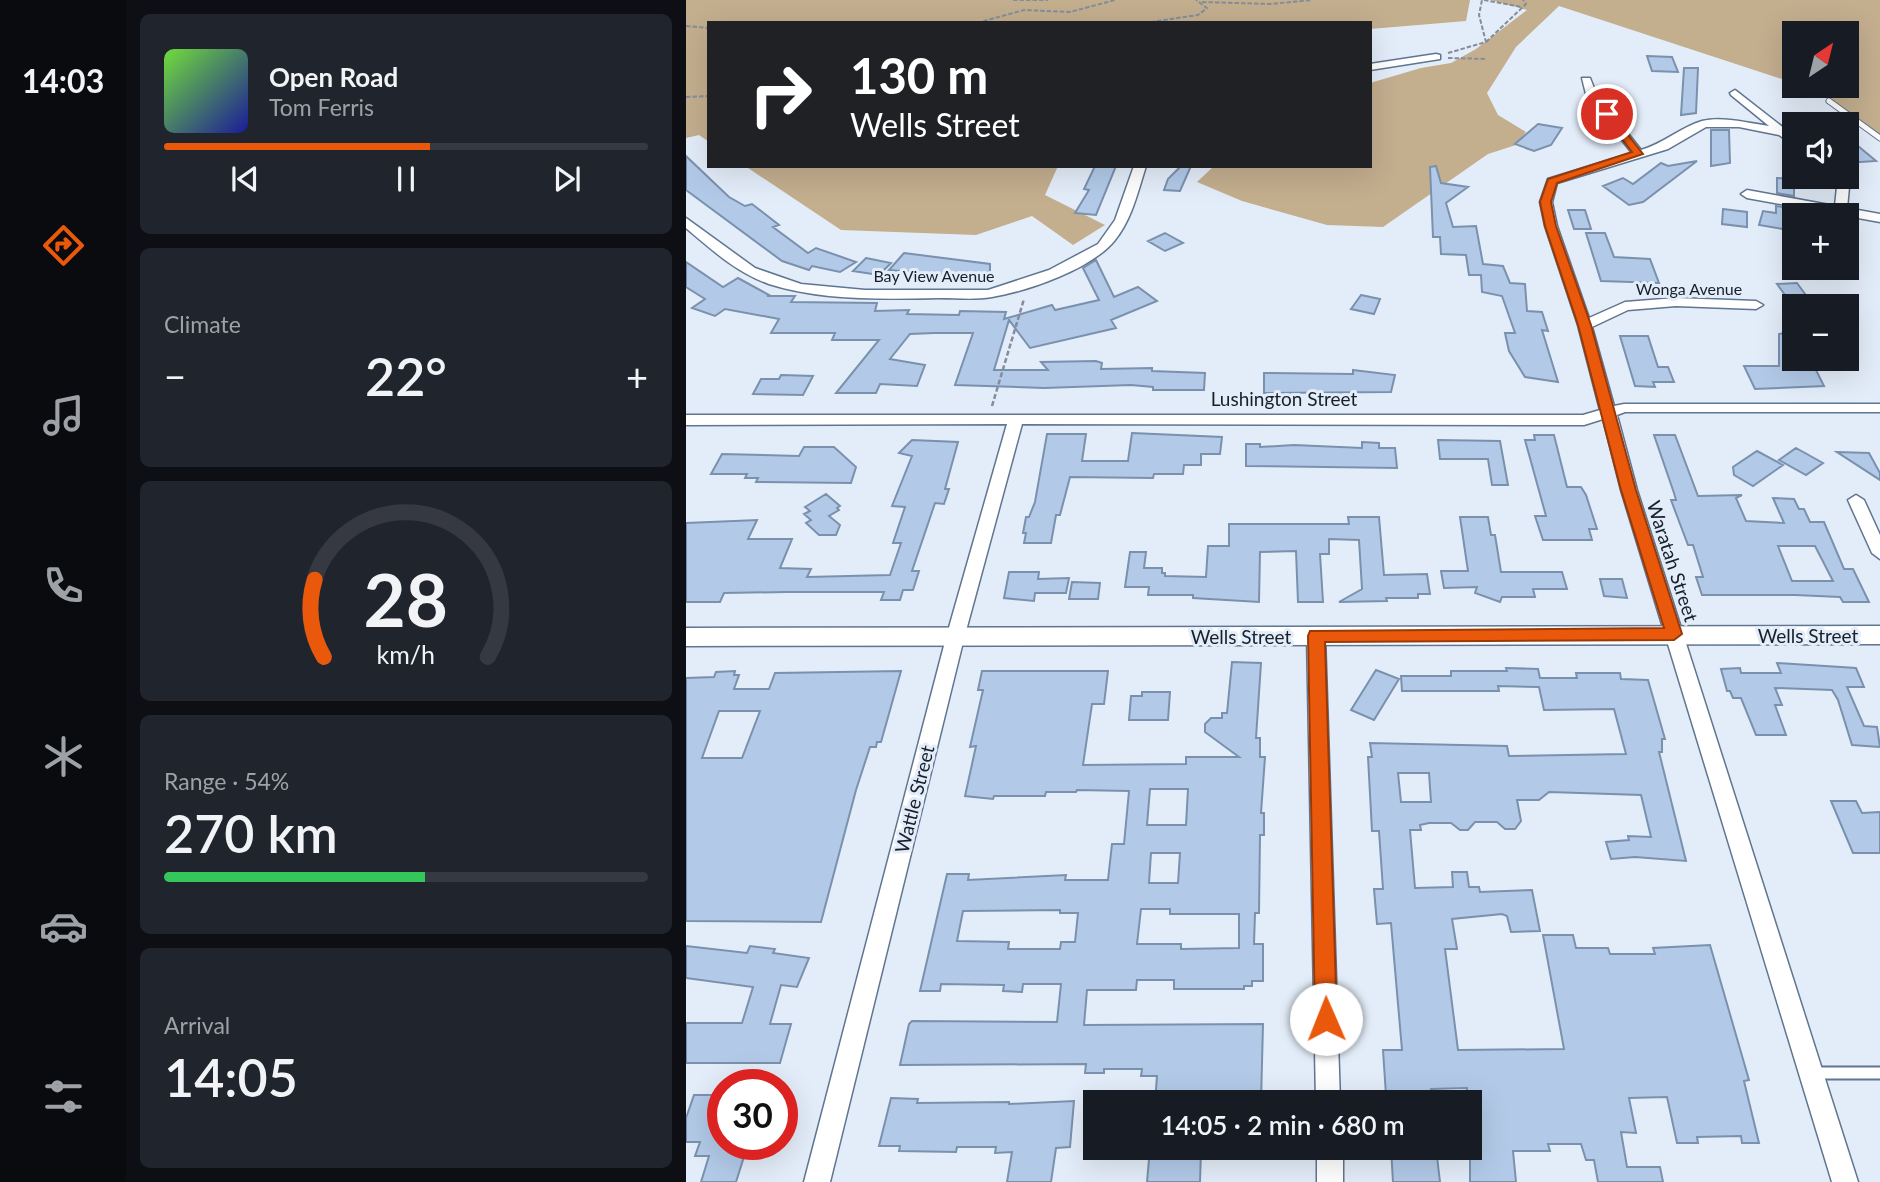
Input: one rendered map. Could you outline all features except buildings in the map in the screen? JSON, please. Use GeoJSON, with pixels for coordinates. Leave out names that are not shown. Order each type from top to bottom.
{"type":"FeatureCollection","features":[{"type":"Feature","properties":{"kind":"street"},"geometry":{"type":"LineString","coordinates":[[1372,67],[1436,57]]}},
{"type":"Feature","properties":{"kind":"street"},"geometry":{"type":"LineString","coordinates":[[1587,80],[1591,94],[1638,154]]}},
{"type":"Feature","properties":{"kind":"street"},"geometry":{"type":"LineString","coordinates":[[1735,93],[1782,133]]}},
{"type":"Feature","properties":{"kind":"street","name":"Waratah Street"},"geometry":{"type":"LineString","coordinates":[[1782,136],[1739,124],[1704,124],[1664,147],[1552,181],[1546,202],[1550,226],[1585,325],[1629,490],[1845,1182]]}},
{"type":"Feature","properties":{"kind":"street","name":"Bay View Avenue"},"geometry":{"type":"LineString","coordinates":[[686,222],[749,271],[776,283],[819,290],[988,294],[1028,285],[1076,262],[1110,239],[1126,209],[1139,168]]}},
{"type":"Feature","properties":{"kind":"street"},"geometry":{"type":"LineString","coordinates":[[1747,194],[1797,203]]}},
{"type":"Feature","properties":{"kind":"street"},"geometry":{"type":"LineString","coordinates":[[1859,214],[1880,218]]}},
{"type":"Feature","properties":{"kind":"street","name":"Wonga Avenue"},"geometry":{"type":"LineString","coordinates":[[1585,325],[1625,306],[1688,302],[1756,305]]}},
{"type":"Feature","properties":{"kind":"street","name":"Lushington Street"},"geometry":{"type":"LineString","coordinates":[[686,419],[1584,420],[1624,408],[1880,408]]}},
{"type":"Feature","properties":{"kind":"street","name":"Wattle Street"},"geometry":{"type":"LineString","coordinates":[[817,1182],[955,638],[1016,418]]}},
{"type":"Feature","properties":{"kind":"street"},"geometry":{"type":"LineString","coordinates":[[1856,500],[1880,553]]}},
{"type":"Feature","properties":{"kind":"street","name":"Wells Street"},"geometry":{"type":"LineString","coordinates":[[686,637],[1880,635]]}},
{"type":"Feature","properties":{"kind":"street"},"geometry":{"type":"LineString","coordinates":[[1316,636],[1328,1090]]}},
{"type":"Feature","properties":{"kind":"street"},"geometry":{"type":"LineString","coordinates":[[1330,1160],[1331,1182]]}},
{"type":"Feature","properties":{"kind":"lane"},"geometry":{"type":"LineString","coordinates":[[1829,102],[1880,138]]}},
{"type":"Feature","properties":{"kind":"lane"},"geometry":{"type":"LineString","coordinates":[[1810,1073],[1880,1073]]}},
{"type":"Feature","properties":{"kind":"path"},"geometry":{"type":"LineString","coordinates":[[1013,0],[1048,0]]}},
{"type":"Feature","properties":{"kind":"path"},"geometry":{"type":"LineString","coordinates":[[984,21],[1024,10],[1070,12],[1115,0]]}},
{"type":"Feature","properties":{"kind":"path"},"geometry":{"type":"LineString","coordinates":[[1196,0],[1270,4],[1312,0]]}},
{"type":"Feature","properties":{"kind":"path"},"geometry":{"type":"LineString","coordinates":[[1486,42],[1479,15],[1483,0],[1522,8]]}},
{"type":"Feature","properties":{"kind":"path"},"geometry":{"type":"LineString","coordinates":[[1436,57],[1486,42],[1526,4],[1523,0]]}},
{"type":"Feature","properties":{"kind":"path"},"geometry":{"type":"LineString","coordinates":[[1158,21],[1198,15],[1208,8],[1202,2]]}},
{"type":"Feature","properties":{"kind":"path"},"geometry":{"type":"LineString","coordinates":[[686,26],[707,28]]}},
{"type":"Feature","properties":{"kind":"path"},"geometry":{"type":"LineString","coordinates":[[1436,57],[1487,59]]}},
{"type":"Feature","properties":{"kind":"path"},"geometry":{"type":"LineString","coordinates":[[686,97],[707,96]]}},
{"type":"Feature","properties":{"kind":"path"},"geometry":{"type":"LineString","coordinates":[[988,418],[1028,285]]}},
{"type":"Feature","properties":{"kind":"shaded area"},"geometry":{"type":"Polygon","coordinates":[[[686,0],[1470,0],[1466,21],[1372,29],[1372,21],[707,21],[707,141],[699,135],[686,138],[686,0]]]}},
{"type":"Feature","properties":{"kind":"shaded area"},"geometry":{"type":"Polygon","coordinates":[[[1491,0],[1880,0],[1880,136],[1859,121],[1859,112],[1847,112],[1828,98],[1859,98],[1859,21],[1782,21],[1782,79],[1559,6],[1516,47],[1487,93],[1498,115],[1526,132],[1516,145],[1488,154],[1383,227],[1327,225],[1242,201],[1197,182],[1212,168],[1372,168],[1372,82],[1421,68],[1451,63],[1476,49],[1527,10],[1491,0]]]}},
{"type":"Feature","properties":{"kind":"shaded area"},"geometry":{"type":"Polygon","coordinates":[[[748,168],[1057,168],[1045,195],[1105,225],[1073,245],[1032,216],[976,235],[841,230],[748,168]]]}},
{"type":"Feature","properties":{"kind":"route"},"geometry":{"type":"LineString","coordinates":[[1326,1019],[1316,636],[1674,634],[1629,490],[1585,325],[1550,226],[1546,202],[1552,181],[1638,154],[1607,114]]}}]}
